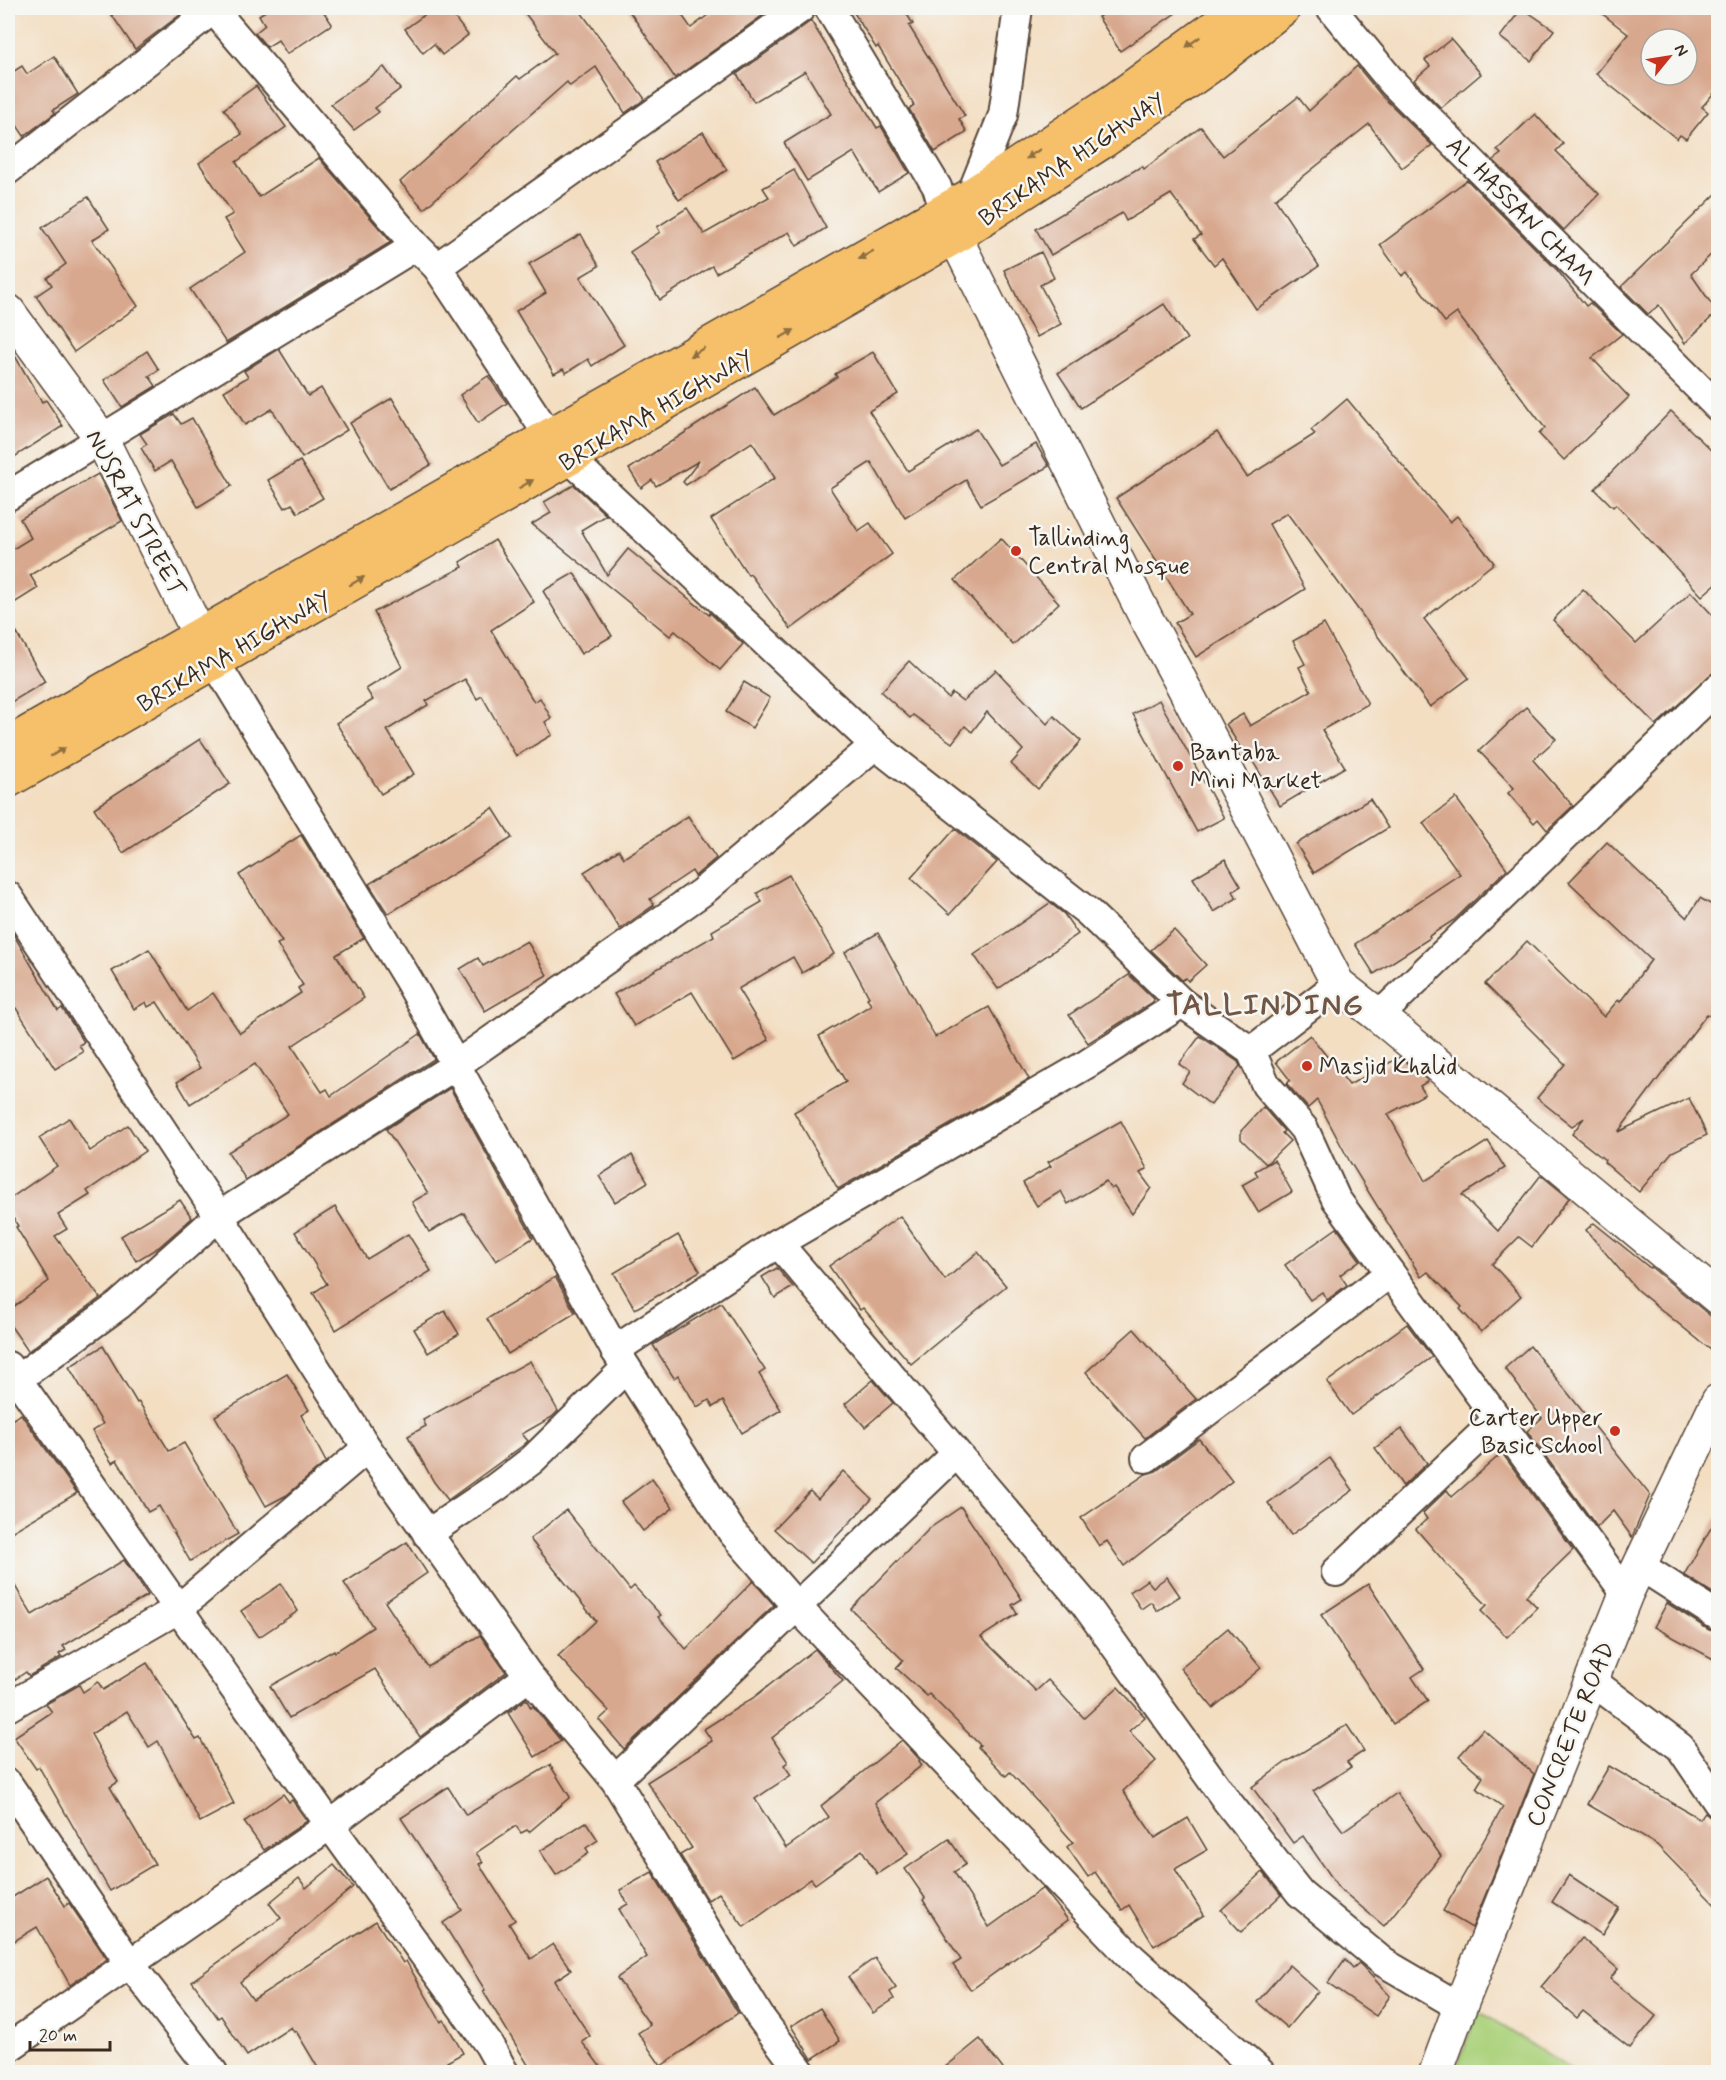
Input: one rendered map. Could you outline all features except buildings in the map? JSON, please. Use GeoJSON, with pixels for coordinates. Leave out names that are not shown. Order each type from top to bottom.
{"type":"FeatureCollection","features":[{"type":"Feature","properties":{"kind":"highway","name":"BRIKAMA HIGHWAY"},"geometry":{"type":"LineString","coordinates":[[957,214],[1240,8]]}},
{"type":"Feature","properties":{"kind":"highway","name":"BRIKAMA HIGHWAY"},"geometry":{"type":"LineString","coordinates":[[8,781],[207,649],[560,448],[957,214],[1104,141],[1208,68],[1284,8]]}},
{"type":"Feature","properties":{"kind":"highway","name":"BRIKAMA HIGHWAY"},"geometry":{"type":"LineString","coordinates":[[8,744],[207,649]]}},
{"type":"Feature","properties":{"kind":"street"},"geometry":{"type":"LineString","coordinates":[[8,170],[213,8],[416,246],[437,267],[560,448],[874,745],[1088,912],[1182,1003],[1251,1051],[1266,1085],[1304,1129],[1336,1198],[1498,1419],[1632,1580],[1719,1616]]}},
{"type":"Feature","properties":{"kind":"street"},"geometry":{"type":"LineString","coordinates":[[437,267],[801,8]]}},
{"type":"Feature","properties":{"kind":"street"},"geometry":{"type":"LineString","coordinates":[[829,8],[937,187],[957,214],[1147,620],[1338,984],[1719,1298]]}},
{"type":"Feature","properties":{"kind":"street"},"geometry":{"type":"LineString","coordinates":[[957,214],[1003,115],[1018,8]]}},
{"type":"Feature","properties":{"kind":"street","name":"AL HASSAN CHAM"},"geometry":{"type":"LineString","coordinates":[[1331,8],[1393,83],[1719,407]]}},
{"type":"Feature","properties":{"kind":"street"},"geometry":{"type":"LineString","coordinates":[[8,496],[416,246]]}},
{"type":"Feature","properties":{"kind":"street","name":"NUSRAT STREET"},"geometry":{"type":"LineString","coordinates":[[8,311],[101,438],[207,649]]}},
{"type":"Feature","properties":{"kind":"street"},"geometry":{"type":"LineString","coordinates":[[207,649],[409,981],[621,1359],[732,1532],[797,1607],[1132,1958],[1241,2067]]}},
{"type":"Feature","properties":{"kind":"street"},"geometry":{"type":"LineString","coordinates":[[1379,1016],[1719,688]]}},
{"type":"Feature","properties":{"kind":"street"},"geometry":{"type":"LineString","coordinates":[[504,2073],[489,2045],[11,1377],[119,1305],[219,1216],[456,1065],[702,892],[874,745]]}},
{"type":"Feature","properties":{"kind":"street"},"geometry":{"type":"LineString","coordinates":[[8,896],[219,1216],[368,1449],[529,1676],[615,1779],[760,2017],[801,2073]]}},
{"type":"Feature","properties":{"kind":"street"},"geometry":{"type":"LineString","coordinates":[[1251,1051],[1338,984]]}},
{"type":"Feature","properties":{"kind":"street"},"geometry":{"type":"LineString","coordinates":[[427,1534],[532,1460],[621,1359],[778,1244],[1087,1064],[1182,1003]]}},
{"type":"Feature","properties":{"kind":"street"},"geometry":{"type":"LineString","coordinates":[[778,1244],[1084,1603],[1227,1801],[1300,1893],[1383,1962],[1460,2007]]}},
{"type":"Feature","properties":{"kind":"street"},"geometry":{"type":"LineString","coordinates":[[1146,1458],[1390,1273]]}},
{"type":"Feature","properties":{"kind":"street","name":"CONCRETE ROAD"},"geometry":{"type":"LineString","coordinates":[[1436,2073],[1460,2007],[1632,1580],[1719,1401]]}},
{"type":"Feature","properties":{"kind":"street"},"geometry":{"type":"LineString","coordinates":[[1336,1572],[1498,1419]]}},
{"type":"Feature","properties":{"kind":"street"},"geometry":{"type":"LineString","coordinates":[[8,1707],[177,1609],[368,1449]]}},
{"type":"Feature","properties":{"kind":"street"},"geometry":{"type":"LineString","coordinates":[[615,1779],[956,1454]]}},
{"type":"Feature","properties":{"kind":"street"},"geometry":{"type":"LineString","coordinates":[[8,2048],[330,1825],[529,1676]]}},
{"type":"Feature","properties":{"kind":"street"},"geometry":{"type":"LineString","coordinates":[[1592,1681],[1680,1747],[1719,1803]]}},
{"type":"Feature","properties":{"kind":"street"},"geometry":{"type":"LineString","coordinates":[[8,1784],[130,1964],[213,2073]]}},
{"type":"Feature","properties":{"kind":"green space"},"geometry":{"type":"Polygon","coordinates":[[[1479,2011],[1575,2072],[1455,2072],[1479,2011]]]}},
{"type":"Feature","properties":{"kind":"place","name":"Tallinding Central Mosque"},"geometry":{"type":"Point","coordinates":[1016,551]}},
{"type":"Feature","properties":{"kind":"place","name":"Bantaba Mini Market"},"geometry":{"type":"Point","coordinates":[1178,766]}},
{"type":"Feature","properties":{"kind":"place","name":"Masjid Khalid"},"geometry":{"type":"Point","coordinates":[1307,1066]}},
{"type":"Feature","properties":{"kind":"place","name":"Carter Upper Basic School"},"geometry":{"type":"Point","coordinates":[1615,1431]}},
{"type":"Feature","properties":{"kind":"district","name":"TALLINDING"},"geometry":{"type":"Point","coordinates":[1265,1004]}}]}
